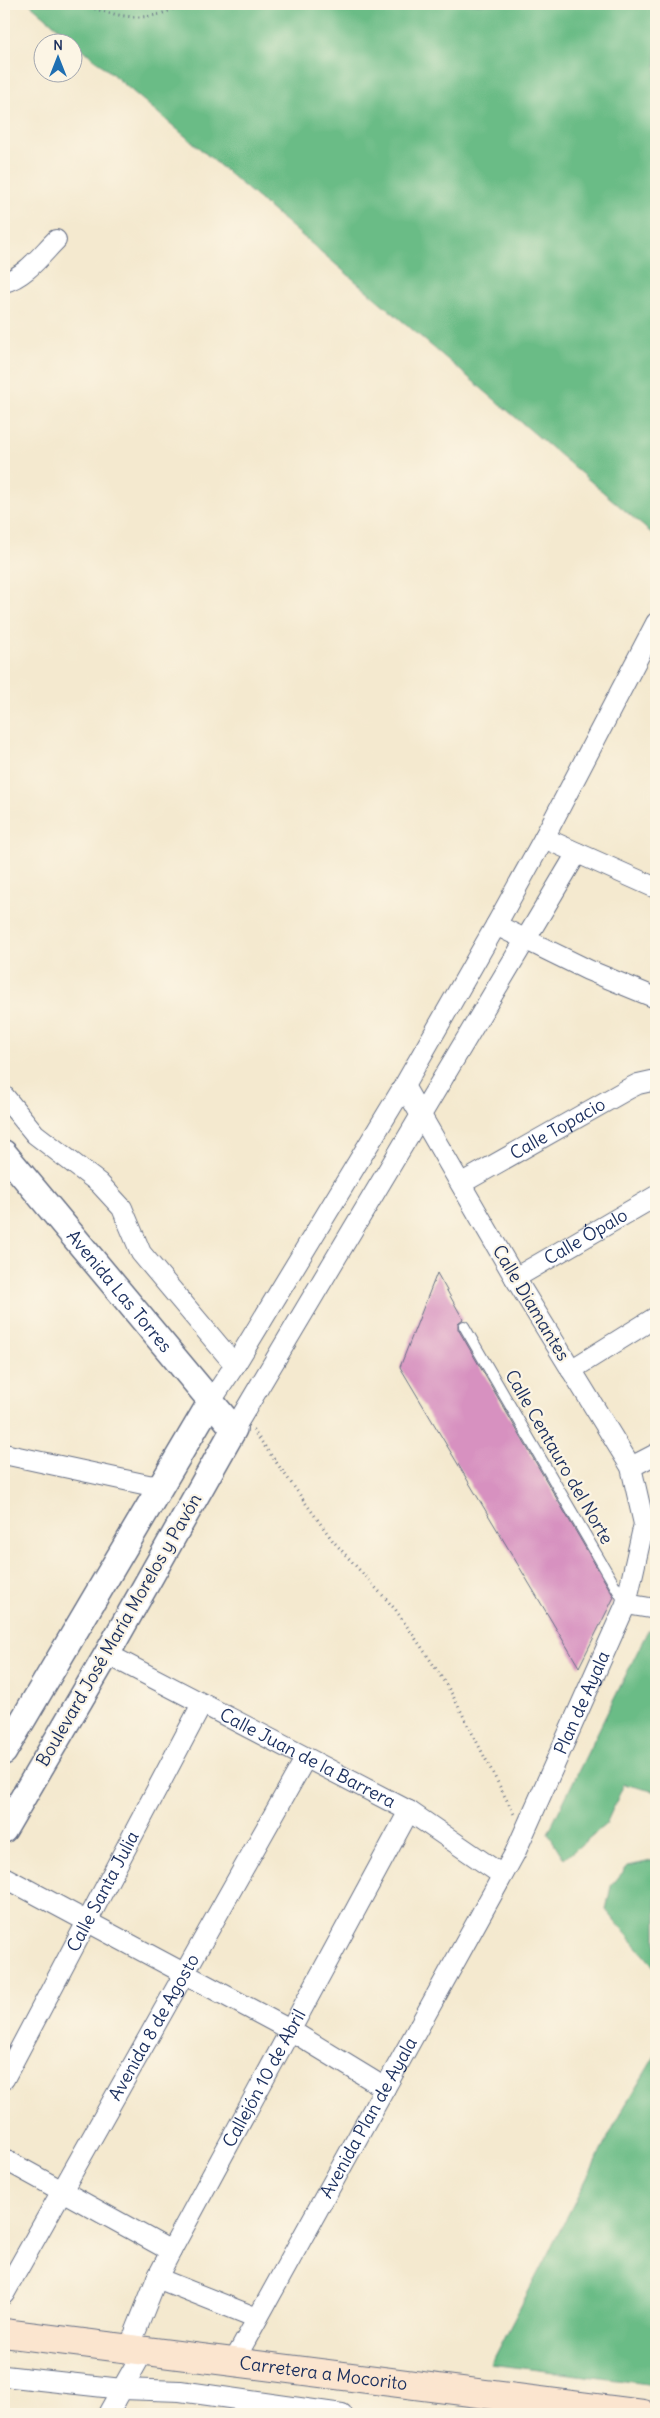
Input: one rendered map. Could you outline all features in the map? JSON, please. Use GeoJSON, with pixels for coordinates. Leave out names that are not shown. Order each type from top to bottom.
{"type":"FeatureCollection","features":[{"type":"Feature","properties":{"kind":"main road","name":"Carretera a Mocorito"},"geometry":{"type":"LineString","coordinates":[[4,2333],[234,2360],[508,2405],[643,2414]]}},
{"type":"Feature","properties":{"kind":"street"},"geometry":{"type":"LineString","coordinates":[[4,282],[13,280],[56,240]]}},
{"type":"Feature","properties":{"kind":"street"},"geometry":{"type":"LineString","coordinates":[[211,1401],[236,1365],[404,1086],[496,925],[544,838],[656,622]]}},
{"type":"Feature","properties":{"kind":"street"},"geometry":{"type":"LineString","coordinates":[[544,838],[656,888]]}},
{"type":"Feature","properties":{"kind":"street"},"geometry":{"type":"LineString","coordinates":[[238,1422],[577,853]]}},
{"type":"Feature","properties":{"kind":"street"},"geometry":{"type":"LineString","coordinates":[[496,925],[526,941],[656,998]]}},
{"type":"Feature","properties":{"kind":"street","name":"Calle Topacio"},"geometry":{"type":"LineString","coordinates":[[462,1183],[628,1089],[638,1084],[656,1080]]}},
{"type":"Feature","properties":{"kind":"street","name":"Calle Diamantes"},"geometry":{"type":"LineString","coordinates":[[404,1086],[462,1183],[515,1278],[631,1468],[650,1525]]}},
{"type":"Feature","properties":{"kind":"street"},"geometry":{"type":"LineString","coordinates":[[4,1096],[35,1134],[99,1183],[122,1208],[140,1253],[236,1365]]}},
{"type":"Feature","properties":{"kind":"street","name":"Avenida Las Torres"},"geometry":{"type":"LineString","coordinates":[[4,1153],[211,1401],[238,1422]]}},
{"type":"Feature","properties":{"kind":"street","name":"Calle Ópalo"},"geometry":{"type":"LineString","coordinates":[[515,1278],[656,1196]]}},
{"type":"Feature","properties":{"kind":"street"},"geometry":{"type":"LineString","coordinates":[[571,1370],[656,1318]]}},
{"type":"Feature","properties":{"kind":"street","name":"Boulevard José María Morelos y Pavón"},"geometry":{"type":"LineString","coordinates":[[4,1752],[211,1401]]}},
{"type":"Feature","properties":{"kind":"street","name":"Boulevard José María Morelos y Pavón"},"geometry":{"type":"LineString","coordinates":[[4,1830],[107,1654],[238,1422]]}},
{"type":"Feature","properties":{"kind":"street"},"geometry":{"type":"LineString","coordinates":[[4,1454],[148,1485],[161,1486]]}},
{"type":"Feature","properties":{"kind":"street"},"geometry":{"type":"LineString","coordinates":[[631,1468],[656,1454]]}},
{"type":"Feature","properties":{"kind":"street","name":"Plan de Ayala"},"geometry":{"type":"LineString","coordinates":[[502,1876],[515,1853],[626,1604],[650,1525]]}},
{"type":"Feature","properties":{"kind":"street"},"geometry":{"type":"LineString","coordinates":[[626,1604],[656,1609]]}},
{"type":"Feature","properties":{"kind":"street","name":"Calle Juan de la Barrera"},"geometry":{"type":"LineString","coordinates":[[107,1654],[305,1759],[409,1811],[502,1876]]}},
{"type":"Feature","properties":{"kind":"street","name":"Calle Santa Julia"},"geometry":{"type":"LineString","coordinates":[[4,2079],[202,1704]]}},
{"type":"Feature","properties":{"kind":"street","name":"Avenida 8 de Agosto"},"geometry":{"type":"LineString","coordinates":[[4,2294],[305,1759]]}},
{"type":"Feature","properties":{"kind":"street","name":"Callejón 10 de Abril"},"geometry":{"type":"LineString","coordinates":[[108,2414],[122,2389],[137,2349],[156,2278],[409,1811]]}},
{"type":"Feature","properties":{"kind":"street","name":"Avenida Plan de Ayala"},"geometry":{"type":"LineString","coordinates":[[234,2360],[502,1876]]}},
{"type":"Feature","properties":{"kind":"street"},"geometry":{"type":"LineString","coordinates":[[4,1877],[290,2030],[385,2088]]}},
{"type":"Feature","properties":{"kind":"street"},"geometry":{"type":"LineString","coordinates":[[4,2159],[171,2251]]}},
{"type":"Feature","properties":{"kind":"street"},"geometry":{"type":"LineString","coordinates":[[156,2278],[257,2318]]}},
{"type":"Feature","properties":{"kind":"street"},"geometry":{"type":"LineString","coordinates":[[4,2376],[122,2389],[180,2391],[342,2414]]}},
{"type":"Feature","properties":{"kind":"lane","name":"Calle Centauro del Norte"},"geometry":{"type":"LineString","coordinates":[[464,1326],[626,1604]]}},
{"type":"Feature","properties":{"kind":"path"},"geometry":{"type":"LineString","coordinates":[[80,4],[118,16],[145,18],[166,13],[182,4]]}},
{"type":"Feature","properties":{"kind":"path"},"geometry":{"type":"LineString","coordinates":[[238,1422],[333,1541],[395,1609],[452,1694],[523,1832]]}},
{"type":"Feature","properties":{"kind":"green space"},"geometry":{"type":"Polygon","coordinates":[[[30,4],[656,4],[656,537],[82,48],[82,32],[63,32],[30,4]]]}},
{"type":"Feature","properties":{"kind":"green space"},"geometry":{"type":"Polygon","coordinates":[[[648,1630],[656,1631],[656,1792],[624,1784],[606,1824],[564,1859],[548,1833],[648,1630]]]}},
{"type":"Feature","properties":{"kind":"green space"},"geometry":{"type":"Polygon","coordinates":[[[656,1860],[656,1969],[606,1910],[611,1886],[628,1866],[656,1860]]]}},
{"type":"Feature","properties":{"kind":"green space"},"geometry":{"type":"Polygon","coordinates":[[[656,2054],[656,2385],[491,2364],[620,2114],[656,2054]]]}},
{"type":"Feature","properties":{"kind":"building"},"geometry":{"type":"Polygon","coordinates":[[[437,1273],[463,1319],[458,1323],[458,1329],[614,1597],[579,1667],[400,1367],[437,1273]]]}}]}
